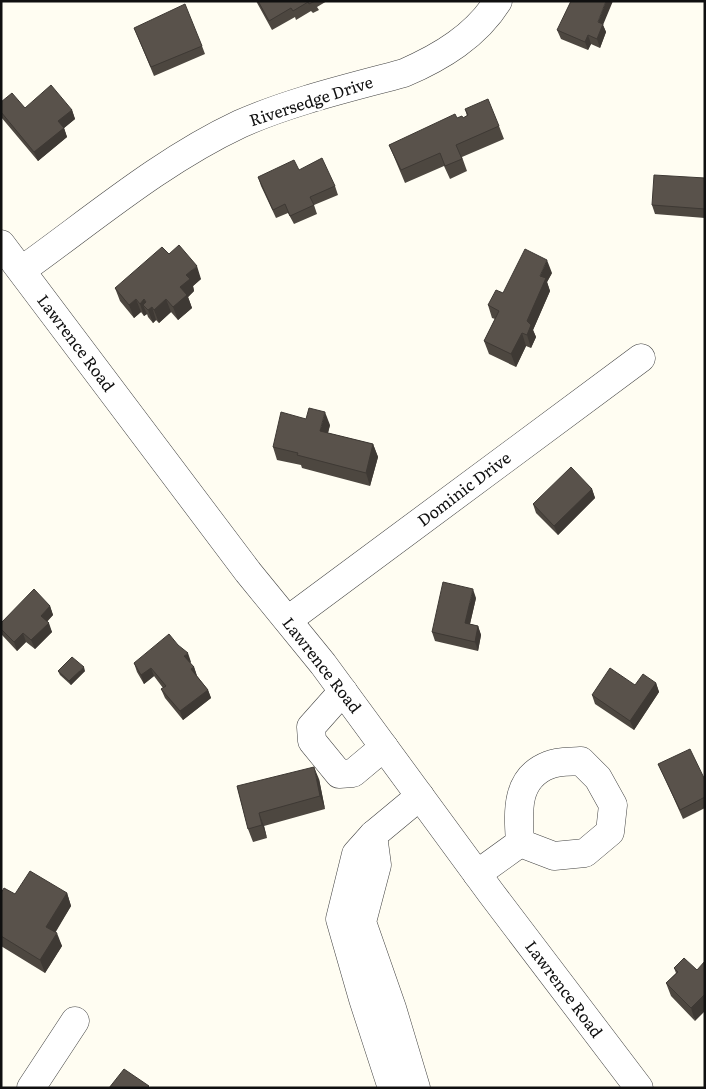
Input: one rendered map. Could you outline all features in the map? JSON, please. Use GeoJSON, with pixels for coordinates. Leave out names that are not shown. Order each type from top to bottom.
{"type":"FeatureCollection","features":[{"type":"Feature","properties":{"kind":"street","name":"Riversedge Drive"},"geometry":{"type":"LineString","coordinates":[[22,270],[155,175],[214,138],[266,114],[404,73],[425,64],[464,39],[481,23],[498,1]]}},
{"type":"Feature","properties":{"kind":"street","name":"Lawrence Road"},"geometry":{"type":"LineString","coordinates":[[1,244],[243,566],[343,691],[477,874],[639,1088]]}},
{"type":"Feature","properties":{"kind":"street","name":"Dominic Drive"},"geometry":{"type":"LineString","coordinates":[[288,620],[641,358]]}},
{"type":"Feature","properties":{"kind":"street"},"geometry":{"type":"LineString","coordinates":[[343,691],[310,727],[312,741],[339,774],[353,773],[384,747]]}},
{"type":"Feature","properties":{"kind":"street"},"geometry":{"type":"LineString","coordinates":[[392,1088],[363,999],[340,919],[356,854],[373,835],[420,796]]}},
{"type":"Feature","properties":{"kind":"street"},"geometry":{"type":"LineString","coordinates":[[373,835],[378,865],[362,922],[392,1008],[416,1088]]}},
{"type":"Feature","properties":{"kind":"street"},"geometry":{"type":"LineString","coordinates":[[477,874],[520,843]]}},
{"type":"Feature","properties":{"kind":"street"},"geometry":{"type":"LineString","coordinates":[[31,1088],[75,1021]]}},
{"type":"Feature","properties":{"kind":"building"},"geometry":{"type":"Polygon","coordinates":[[[258,1],[315,1],[309,4],[308,2],[293,11],[291,8],[269,21],[258,1]]]}},
{"type":"Feature","properties":{"kind":"building"},"geometry":{"type":"Polygon","coordinates":[[[571,1],[606,1],[598,22],[603,24],[597,39],[588,35],[585,42],[557,30],[571,1]]]}},
{"type":"Feature","properties":{"kind":"building"},"geometry":{"type":"Polygon","coordinates":[[[185,4],[202,46],[151,67],[134,28],[185,4]]]}},
{"type":"Feature","properties":{"kind":"building"},"geometry":{"type":"Polygon","coordinates":[[[51,85],[72,110],[58,121],[64,128],[34,152],[1,112],[1,102],[12,93],[25,108],[51,85]]]}},
{"type":"Feature","properties":{"kind":"building"},"geometry":{"type":"Polygon","coordinates":[[[488,99],[499,126],[456,145],[462,159],[445,166],[440,153],[401,170],[389,145],[455,114],[457,118],[462,116],[463,118],[468,115],[465,109],[488,99]]]}},
{"type":"Feature","properties":{"kind":"building"},"geometry":{"type":"Polygon","coordinates":[[[322,158],[335,186],[310,197],[314,205],[290,216],[285,204],[273,210],[258,177],[294,160],[299,170],[322,158]]]}},
{"type":"Feature","properties":{"kind":"building"},"geometry":{"type":"Polygon","coordinates":[[[654,175],[705,178],[705,209],[652,205],[654,175]]]}},
{"type":"Feature","properties":{"kind":"building"},"geometry":{"type":"Polygon","coordinates":[[[179,245],[197,266],[186,275],[190,279],[180,287],[187,295],[173,307],[166,299],[154,310],[152,307],[148,310],[143,305],[146,302],[144,299],[140,304],[136,299],[129,305],[115,288],[162,247],[169,254],[179,245]]]}},
{"type":"Feature","properties":{"kind":"building"},"geometry":{"type":"Polygon","coordinates":[[[525,249],[547,260],[540,276],[546,278],[527,321],[531,325],[527,335],[522,333],[511,354],[484,341],[499,311],[488,305],[496,290],[503,293],[525,249]]]}},
{"type":"Feature","properties":{"kind":"building"},"geometry":{"type":"Polygon","coordinates":[[[309,408],[325,412],[320,431],[373,444],[366,473],[273,447],[281,412],[306,419],[309,408]]]}},
{"type":"Feature","properties":{"kind":"building"},"geometry":{"type":"Polygon","coordinates":[[[571,467],[592,489],[554,526],[533,504],[571,467]]]}},
{"type":"Feature","properties":{"kind":"building"},"geometry":{"type":"Polygon","coordinates":[[[443,582],[473,589],[465,623],[478,626],[475,642],[432,632],[443,582]]]}},
{"type":"Feature","properties":{"kind":"building"},"geometry":{"type":"Polygon","coordinates":[[[34,589],[50,606],[41,616],[49,623],[31,640],[23,633],[14,642],[1,629],[1,623],[34,589]]]}},
{"type":"Feature","properties":{"kind":"building"},"geometry":{"type":"Polygon","coordinates":[[[169,634],[188,653],[184,656],[194,667],[191,669],[208,690],[180,711],[161,689],[166,686],[151,668],[141,675],[134,663],[169,634]]]}},
{"type":"Feature","properties":{"kind":"building"},"geometry":{"type":"Polygon","coordinates":[[[72,657],[84,667],[69,681],[58,671],[72,657]]]}},
{"type":"Feature","properties":{"kind":"building"},"geometry":{"type":"Polygon","coordinates":[[[610,668],[635,685],[643,674],[656,683],[630,721],[592,695],[610,668]]]}},
{"type":"Feature","properties":{"kind":"building"},"geometry":{"type":"Polygon","coordinates":[[[690,749],[705,780],[705,797],[680,810],[658,764],[690,749]]]}},
{"type":"Feature","properties":{"kind":"building"},"geometry":{"type":"Polygon","coordinates":[[[314,767],[320,796],[259,813],[262,825],[248,829],[237,786],[314,767]]]}},
{"type":"Feature","properties":{"kind":"building"},"geometry":{"type":"Polygon","coordinates":[[[30,871],[67,893],[46,927],[57,933],[40,960],[1,936],[1,893],[4,888],[15,894],[30,871]]]}},
{"type":"Feature","properties":{"kind":"building"},"geometry":{"type":"Polygon","coordinates":[[[684,958],[697,970],[705,961],[705,994],[691,1008],[666,983],[678,972],[674,968],[684,958]]]}},
{"type":"Feature","properties":{"kind":"building"},"geometry":{"type":"Polygon","coordinates":[[[124,1069],[149,1086],[149,1088],[109,1088],[124,1069]]]}}]}
